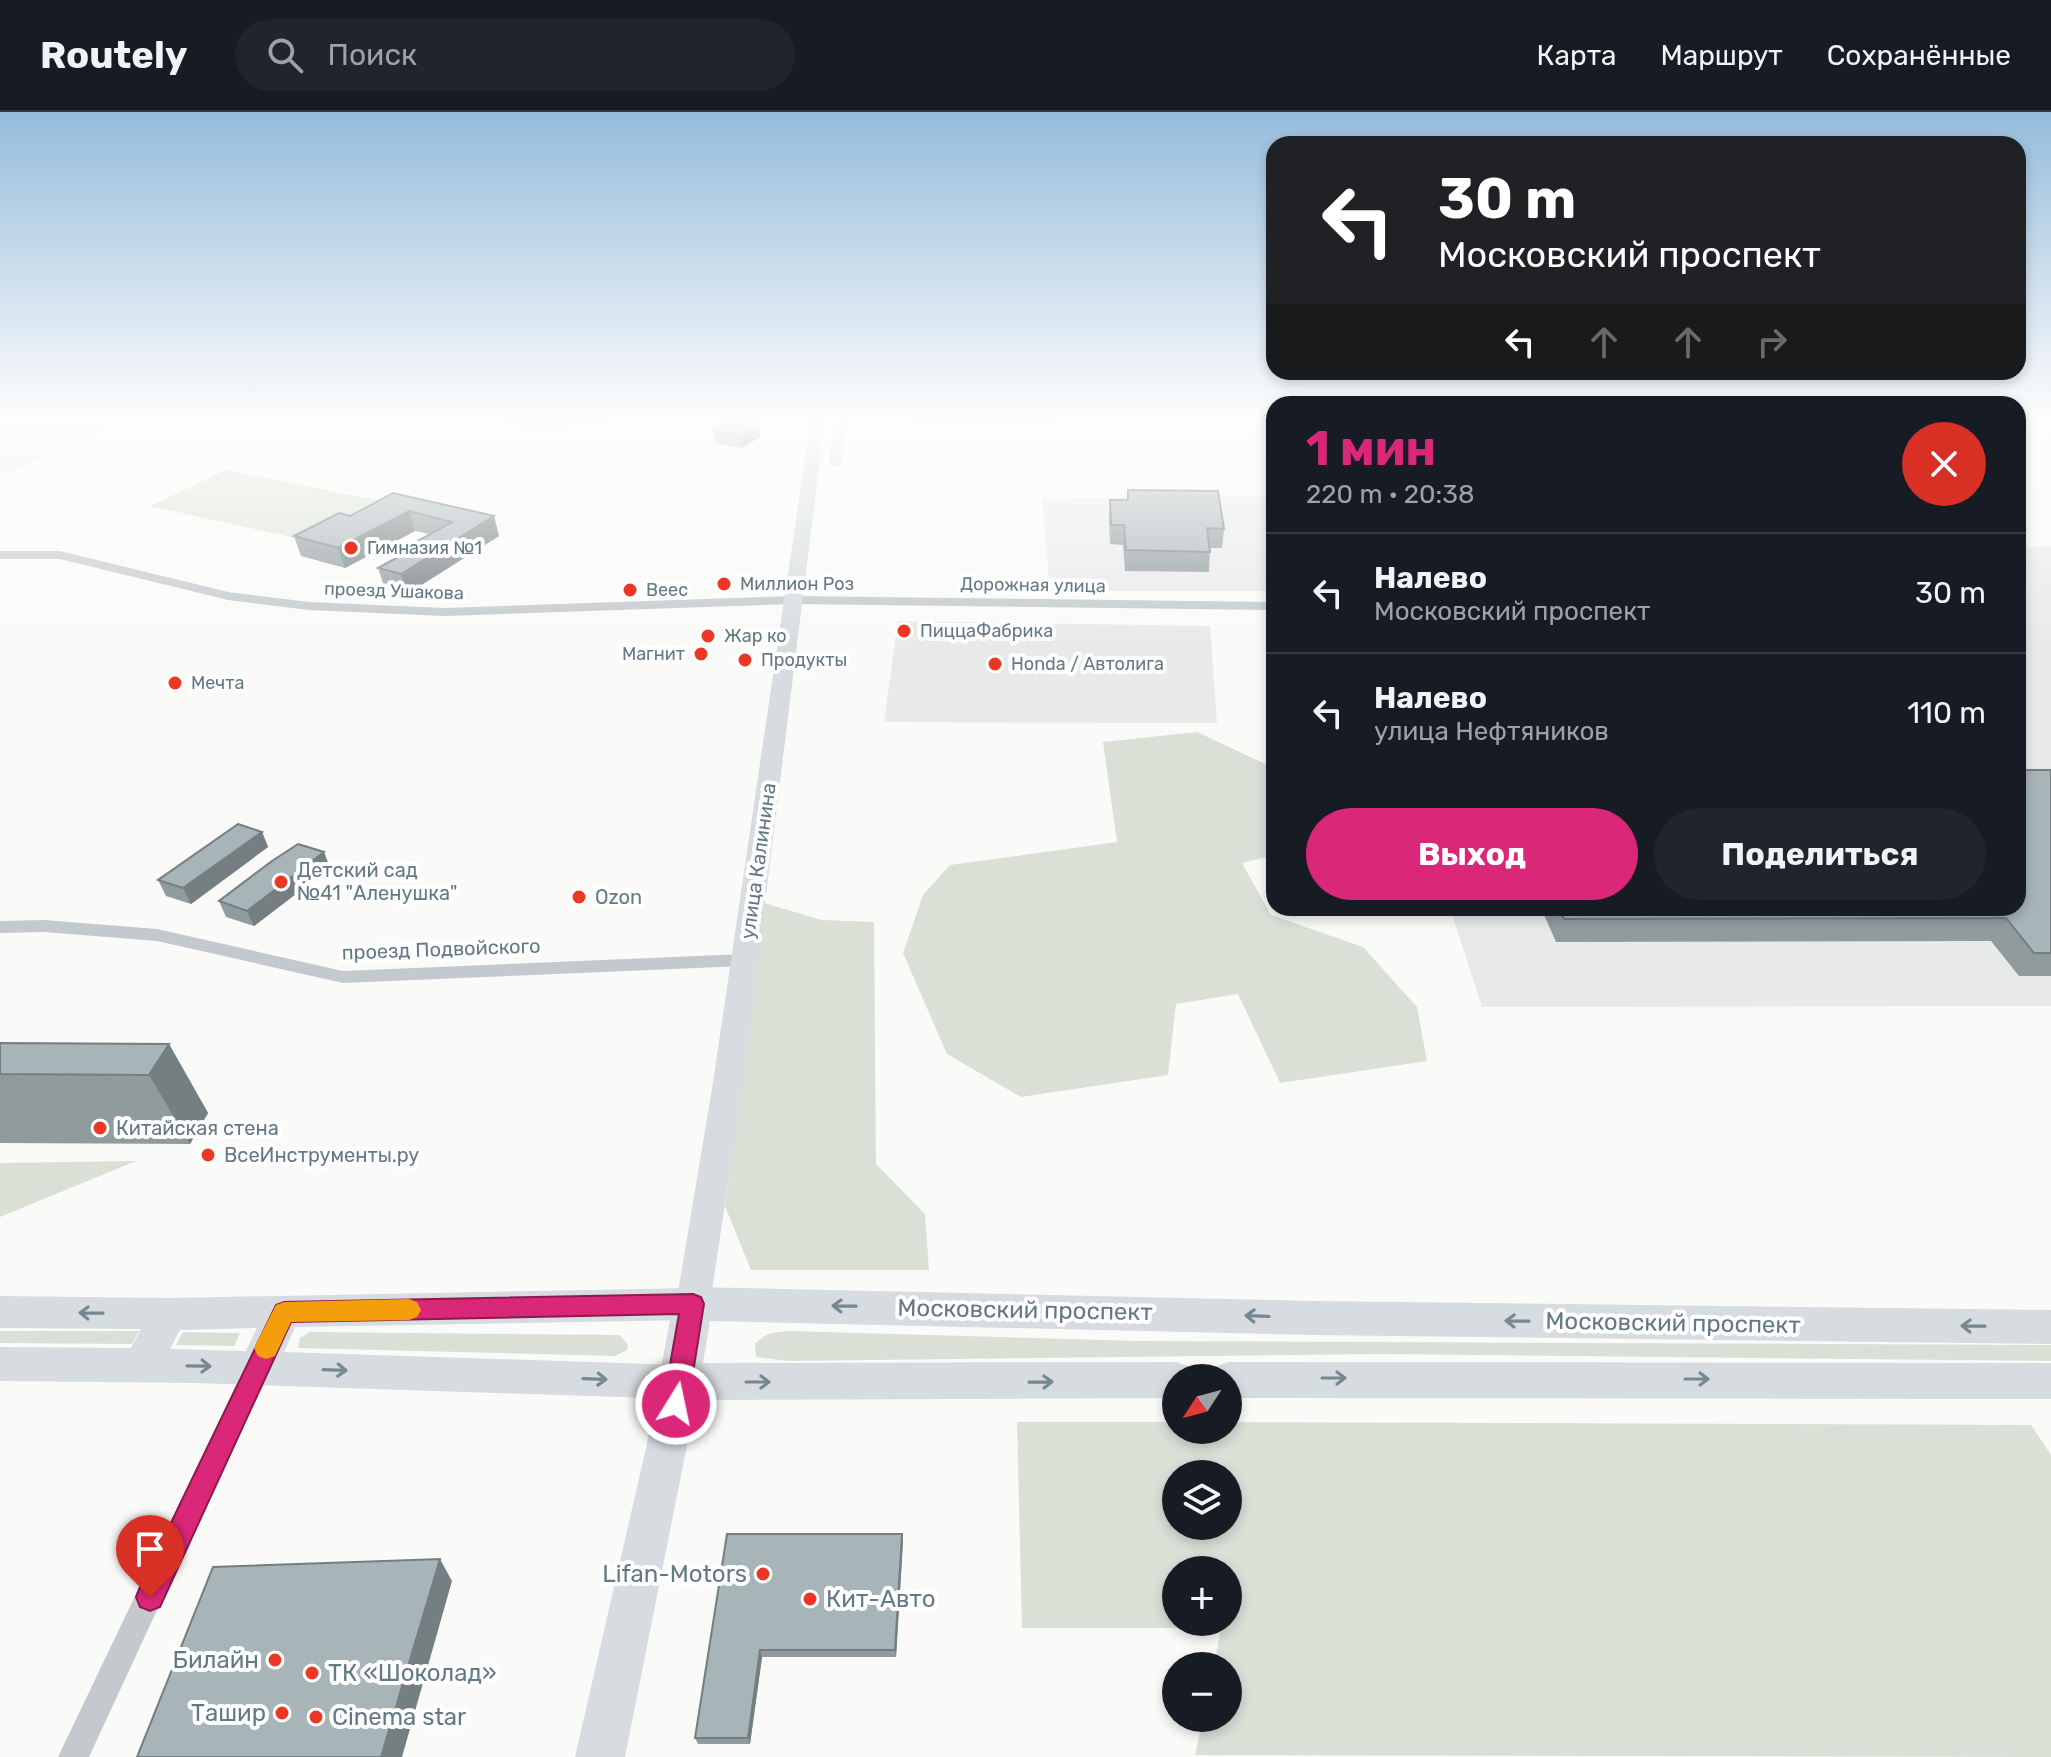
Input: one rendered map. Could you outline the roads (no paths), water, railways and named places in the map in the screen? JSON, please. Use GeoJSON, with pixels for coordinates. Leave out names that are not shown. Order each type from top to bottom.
{"type":"FeatureCollection","features":[{"type":"Feature","properties":{"kind":"highway","name":"Московский проспект"},"geometry":{"type":"LineString","coordinates":[[693,1304],[1313,1318],[2051,1327]]}},
{"type":"Feature","properties":{"kind":"highway"},"geometry":{"type":"LineString","coordinates":[[600,1757],[680,1382],[693,1304]]}},
{"type":"Feature","properties":{"kind":"highway"},"geometry":{"type":"LineString","coordinates":[[680,1382],[1162,1380]]}},
{"type":"Feature","properties":{"kind":"highway"},"geometry":{"type":"LineString","coordinates":[[1242,1380],[2051,1381]]}},
{"type":"Feature","properties":{"kind":"main road","name":"улица Калинина"},"geometry":{"type":"LineString","coordinates":[[693,1304],[744,960],[807,495]]}},
{"type":"Feature","properties":{"kind":"main road","name":"Московский проспект"},"geometry":{"type":"LineString","coordinates":[[0,1312],[169,1314],[693,1304]]}},
{"type":"Feature","properties":{"kind":"main road"},"geometry":{"type":"LineString","coordinates":[[257,1368],[284,1312]]}},
{"type":"Feature","properties":{"kind":"main road"},"geometry":{"type":"LineString","coordinates":[[142,1365],[169,1314]]}},
{"type":"Feature","properties":{"kind":"main road"},"geometry":{"type":"LineString","coordinates":[[0,1364],[257,1368],[680,1382]]}},
{"type":"Feature","properties":{"kind":"street","name":"проезд Ушакова"},"geometry":{"type":"LineString","coordinates":[[0,555],[60,555],[228,596],[309,606],[445,612],[792,600]]}},
{"type":"Feature","properties":{"kind":"street","name":"Дорожная улица"},"geometry":{"type":"LineString","coordinates":[[792,600],[1266,606]]}},
{"type":"Feature","properties":{"kind":"street","name":"проезд Подвойского"},"geometry":{"type":"LineString","coordinates":[[0,927],[44,926],[157,935],[343,977],[744,960]]}},
{"type":"Feature","properties":{"kind":"street"},"geometry":{"type":"LineString","coordinates":[[73,1757],[257,1368]]}},
{"type":"Feature","properties":{"kind":"place","name":"Гимназия №1"},"geometry":{"type":"Point","coordinates":[351,548]}},
{"type":"Feature","properties":{"kind":"place","name":"Миллион Роз"},"geometry":{"type":"Point","coordinates":[724,584]}},
{"type":"Feature","properties":{"kind":"place","name":"Веес"},"geometry":{"type":"Point","coordinates":[630,590]}},
{"type":"Feature","properties":{"kind":"place","name":"ПиццаФабрика"},"geometry":{"type":"Point","coordinates":[904,631]}},
{"type":"Feature","properties":{"kind":"place","name":"Жар ко"},"geometry":{"type":"Point","coordinates":[708,636]}},
{"type":"Feature","properties":{"kind":"place","name":"Магнит"},"geometry":{"type":"Point","coordinates":[701,654]}},
{"type":"Feature","properties":{"kind":"place","name":"Продукты"},"geometry":{"type":"Point","coordinates":[745,660]}},
{"type":"Feature","properties":{"kind":"place","name":"Honda / Автолига"},"geometry":{"type":"Point","coordinates":[995,664]}},
{"type":"Feature","properties":{"kind":"place","name":"Мечта"},"geometry":{"type":"Point","coordinates":[175,683]}},
{"type":"Feature","properties":{"kind":"place","name":"Детский сад №41 \"Аленушка\""},"geometry":{"type":"Point","coordinates":[281,882]}},
{"type":"Feature","properties":{"kind":"place","name":"Ozon"},"geometry":{"type":"Point","coordinates":[579,897]}},
{"type":"Feature","properties":{"kind":"place","name":"Китайская стена"},"geometry":{"type":"Point","coordinates":[100,1128]}},
{"type":"Feature","properties":{"kind":"place","name":"ВсеИнструменты.ру"},"geometry":{"type":"Point","coordinates":[208,1155]}},
{"type":"Feature","properties":{"kind":"place","name":"Lifan-Motors"},"geometry":{"type":"Point","coordinates":[763,1574]}},
{"type":"Feature","properties":{"kind":"place","name":"Кит-Авто"},"geometry":{"type":"Point","coordinates":[810,1599]}},
{"type":"Feature","properties":{"kind":"place","name":"Билайн"},"geometry":{"type":"Point","coordinates":[275,1660]}},
{"type":"Feature","properties":{"kind":"place","name":"ТК «Шоколад»"},"geometry":{"type":"Point","coordinates":[312,1673]}},
{"type":"Feature","properties":{"kind":"place","name":"Ташир"},"geometry":{"type":"Point","coordinates":[282,1713]}},
{"type":"Feature","properties":{"kind":"place","name":"Cinema star"},"geometry":{"type":"Point","coordinates":[316,1717]}}]}
